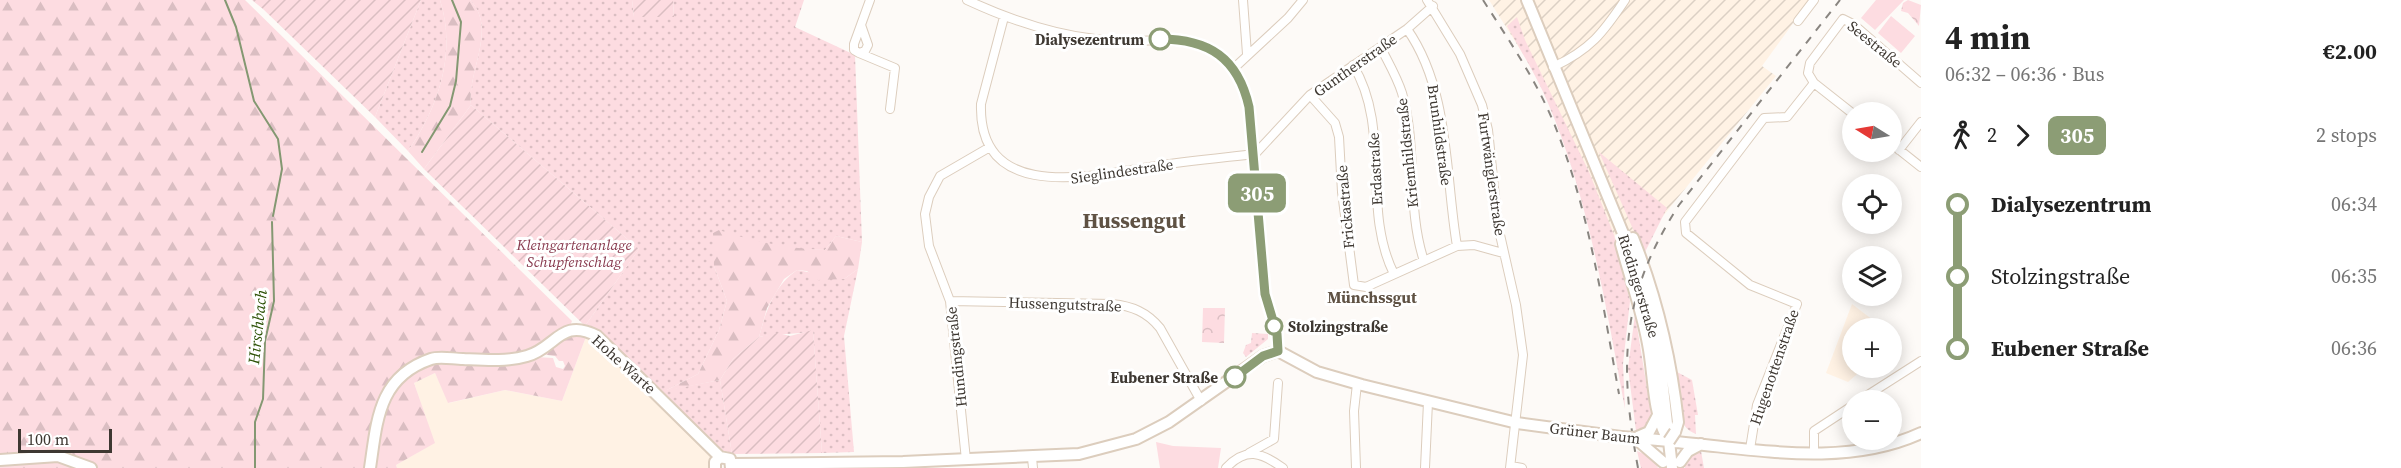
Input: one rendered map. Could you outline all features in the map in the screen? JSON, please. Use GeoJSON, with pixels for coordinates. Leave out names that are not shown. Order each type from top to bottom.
{"type":"FeatureCollection","features":[{"type":"Feature","properties":{"kind":"street"},"geometry":{"type":"LineString","coordinates":[[870,0],[854,46],[859,53],[895,68],[890,109]]}},
{"type":"Feature","properties":{"kind":"street"},"geometry":{"type":"LineString","coordinates":[[732,466],[1032,463],[1078,454],[1136,439],[1201,401],[1263,356],[1278,351],[1277,334],[1265,294],[1255,154],[1246,94],[1233,69],[1212,50],[1186,41],[1093,39],[1004,17],[967,0]]}},
{"type":"Feature","properties":{"kind":"street"},"geometry":{"type":"LineString","coordinates":[[1243,0],[1248,54]]}},
{"type":"Feature","properties":{"kind":"street"},"geometry":{"type":"LineString","coordinates":[[1233,69],[1288,18],[1303,0]]}},
{"type":"Feature","properties":{"kind":"street","name":"Riedingerstraße"},"geometry":{"type":"LineString","coordinates":[[1519,0],[1531,33],[1576,128],[1585,140]]}},
{"type":"Feature","properties":{"kind":"street","name":"Riedingerstraße"},"geometry":{"type":"LineString","coordinates":[[1527,0],[1634,261],[1651,317],[1662,372],[1670,439]]}},
{"type":"Feature","properties":{"kind":"street"},"geometry":{"type":"LineString","coordinates":[[1553,67],[1588,47],[1604,32],[1625,0]]}},
{"type":"Feature","properties":{"kind":"street"},"geometry":{"type":"LineString","coordinates":[[1798,21],[1814,0]]}},
{"type":"Feature","properties":{"kind":"street","name":"Guntherstraße"},"geometry":{"type":"LineString","coordinates":[[1255,154],[1310,95],[1407,29],[1430,3]]}},
{"type":"Feature","properties":{"kind":"street","name":"Furtwänglerstraße"},"geometry":{"type":"LineString","coordinates":[[1430,3],[1460,54],[1482,105],[1488,130],[1503,253],[1516,305],[1523,355],[1517,423],[1510,467]]}},
{"type":"Feature","properties":{"kind":"street"},"geometry":{"type":"LineString","coordinates":[[990,147],[982,131],[981,104],[1004,17]]}},
{"type":"Feature","properties":{"kind":"street","name":"Seestraße"},"geometry":{"type":"LineString","coordinates":[[1814,84],[1808,73],[1810,63],[1843,19],[1848,20],[1921,83]]}},
{"type":"Feature","properties":{"kind":"street"},"geometry":{"type":"LineString","coordinates":[[859,53],[865,51],[867,47],[861,26]]}},
{"type":"Feature","properties":{"kind":"street","name":"Brunhildstraße"},"geometry":{"type":"LineString","coordinates":[[1407,29],[1427,62],[1437,97],[1456,246]]}},
{"type":"Feature","properties":{"kind":"street","name":"Kriemhildstraße"},"geometry":{"type":"LineString","coordinates":[[1381,48],[1396,78],[1406,108],[1414,225],[1424,261]]}},
{"type":"Feature","properties":{"kind":"street","name":"Erdastraße"},"geometry":{"type":"LineString","coordinates":[[1353,65],[1360,77],[1371,111],[1379,234],[1394,274]]}},
{"type":"Feature","properties":{"kind":"street"},"geometry":{"type":"LineString","coordinates":[[1814,84],[1842,105]]}},
{"type":"Feature","properties":{"kind":"street","name":"Hugenottenstraße"},"geometry":{"type":"LineString","coordinates":[[1750,449],[1757,405],[1797,304],[1750,285],[1686,233],[1684,227],[1685,222],[1764,118],[1787,117],[1814,84]]}},
{"type":"Feature","properties":{"kind":"street","name":"Frickastraße"},"geometry":{"type":"LineString","coordinates":[[1310,95],[1335,123],[1339,137],[1342,192],[1352,281],[1354,285],[1366,287],[1394,274]]}},
{"type":"Feature","properties":{"kind":"street"},"geometry":{"type":"LineString","coordinates":[[1902,146],[1921,122]]}},
{"type":"Feature","properties":{"kind":"street","name":"Sieglindestraße"},"geometry":{"type":"LineString","coordinates":[[990,147],[1002,159],[1022,172],[1039,177],[1060,179],[1255,154]]}},
{"type":"Feature","properties":{"kind":"street","name":"Hundingstraße"},"geometry":{"type":"LineString","coordinates":[[961,463],[950,301],[926,232],[926,206],[940,176],[990,147]]}},
{"type":"Feature","properties":{"kind":"street"},"geometry":{"type":"LineString","coordinates":[[1902,152],[1921,167]]}},
{"type":"Feature","properties":{"kind":"street"},"geometry":{"type":"LineString","coordinates":[[1612,205],[1648,341],[1658,415],[1670,439],[1672,466]]}},
{"type":"Feature","properties":{"kind":"street"},"geometry":{"type":"LineString","coordinates":[[1612,205],[1632,235],[1653,292],[1669,359],[1672,466]]}},
{"type":"Feature","properties":{"kind":"street","name":"Furtwänglerstraße"},"geometry":{"type":"LineString","coordinates":[[1394,274],[1456,246],[1474,245],[1503,253]]}},
{"type":"Feature","properties":{"kind":"street","name":"Hussengutstraße"},"geometry":{"type":"LineString","coordinates":[[950,301],[1112,304],[1133,308],[1152,318],[1160,328],[1201,401]]}},
{"type":"Feature","properties":{"kind":"street","name":"Hohe Warte"},"geometry":{"type":"LineString","coordinates":[[370,468],[380,410],[388,389],[401,375],[432,358],[500,360],[529,356],[563,333],[577,329],[597,336],[720,457],[728,458],[732,466]]}},
{"type":"Feature","properties":{"kind":"street","name":"Grüner Baum"},"geometry":{"type":"LineString","coordinates":[[1278,351],[1317,372],[1428,402],[1517,423],[1621,437],[1670,439],[1814,454],[1845,454],[1871,449],[1921,433]]}},
{"type":"Feature","properties":{"kind":"street"},"geometry":{"type":"LineString","coordinates":[[1876,390],[1921,361]]}},
{"type":"Feature","properties":{"kind":"street"},"geometry":{"type":"LineString","coordinates":[[1226,468],[1240,455],[1249,453],[1274,439],[1278,383]]}},
{"type":"Feature","properties":{"kind":"street"},"geometry":{"type":"LineString","coordinates":[[1356,468],[1354,411],[1357,384]]}},
{"type":"Feature","properties":{"kind":"street"},"geometry":{"type":"LineString","coordinates":[[1425,468],[1428,402]]}},
{"type":"Feature","properties":{"kind":"street"},"geometry":{"type":"LineString","coordinates":[[1814,454],[1814,431],[1842,413]]}},
{"type":"Feature","properties":{"kind":"street"},"geometry":{"type":"LineString","coordinates":[[1658,415],[1649,432],[1635,438],[1672,466]]}},
{"type":"Feature","properties":{"kind":"street"},"geometry":{"type":"LineString","coordinates":[[1670,439],[1685,433],[1702,444]]}},
{"type":"Feature","properties":{"kind":"street"},"geometry":{"type":"LineString","coordinates":[[1672,466],[1688,451],[1702,444]]}},
{"type":"Feature","properties":{"kind":"street"},"geometry":{"type":"LineString","coordinates":[[1249,453],[1266,457],[1282,468]]}},
{"type":"Feature","properties":{"kind":"street"},"geometry":{"type":"LineString","coordinates":[[0,460],[58,456],[91,468]]}},
{"type":"Feature","properties":{"kind":"street"},"geometry":{"type":"LineString","coordinates":[[715,468],[716,460],[720,457]]}},
{"type":"Feature","properties":{"kind":"street"},"geometry":{"type":"LineString","coordinates":[[1510,467],[1522,468]]}},
{"type":"Feature","properties":{"kind":"shaded area"},"geometry":{"type":"Polygon","coordinates":[[[1489,0],[1810,0],[1762,66],[1776,76],[1622,267],[1545,89],[1489,0]]]}},
{"type":"Feature","properties":{"kind":"shaded area"},"geometry":{"type":"Polygon","coordinates":[[[1851,306],[1855,306],[1870,318],[1847,318],[1851,306]]]}},
{"type":"Feature","properties":{"kind":"shaded area"},"geometry":{"type":"Polygon","coordinates":[[[1842,331],[1842,378],[1853,378],[1848,382],[1826,373],[1842,331]]]}},
{"type":"Feature","properties":{"kind":"shaded area"},"geometry":{"type":"Polygon","coordinates":[[[587,334],[638,379],[711,456],[713,468],[397,468],[396,465],[434,443],[414,383],[435,373],[449,403],[505,390],[562,401],[587,334]]]}},
{"type":"Feature","properties":{"kind":"green space"},"geometry":{"type":"Polygon","coordinates":[[[0,0],[245,0],[572,321],[570,326],[528,353],[499,357],[433,353],[400,373],[385,386],[376,407],[366,468],[0,468],[0,0]]]}},
{"type":"Feature","properties":{"kind":"green space"},"geometry":{"type":"Polygon","coordinates":[[[252,0],[421,0],[375,117],[263,9],[252,0]]]}},
{"type":"Feature","properties":{"kind":"green space"},"geometry":{"type":"Polygon","coordinates":[[[421,0],[440,0],[445,20],[445,60],[436,98],[428,117],[408,151],[375,117],[421,0]]]}},
{"type":"Feature","properties":{"kind":"green space"},"geometry":{"type":"Polygon","coordinates":[[[440,0],[470,0],[478,11],[482,37],[473,78],[471,105],[424,169],[408,151],[428,117],[442,79],[446,40],[445,20],[440,0]]]}},
{"type":"Feature","properties":{"kind":"green space"},"geometry":{"type":"Polygon","coordinates":[[[470,0],[632,0],[634,17],[674,16],[673,0],[804,0],[795,27],[855,55],[862,242],[836,236],[825,250],[796,249],[753,241],[714,266],[727,301],[719,330],[698,374],[667,390],[720,380],[732,454],[721,457],[585,326],[639,249],[471,105],[473,78],[482,37],[478,11],[470,0]]]}},
{"type":"Feature","properties":{"kind":"green space"},"geometry":{"type":"Polygon","coordinates":[[[632,0],[673,0],[674,17],[634,17],[632,0]]]}},
{"type":"Feature","properties":{"kind":"green space"},"geometry":{"type":"Polygon","coordinates":[[[1876,0],[1904,0],[1875,30],[1861,18],[1876,0]]]}},
{"type":"Feature","properties":{"kind":"green space"},"geometry":{"type":"Polygon","coordinates":[[[1908,0],[1921,5],[1919,26],[1908,13],[1901,11],[1903,3],[1908,0]]]}},
{"type":"Feature","properties":{"kind":"green space"},"geometry":{"type":"Polygon","coordinates":[[[1891,16],[1915,36],[1901,53],[1878,33],[1891,16]]]}},
{"type":"Feature","properties":{"kind":"green space"},"geometry":{"type":"Polygon","coordinates":[[[1517,17],[1525,40],[1589,172],[1614,235],[1630,301],[1623,364],[1625,409],[1595,254],[1575,177],[1548,103],[1507,26],[1517,17]]]}},
{"type":"Feature","properties":{"kind":"green space","name":"Kleingartenanlage Schupfenschlag"},"geometry":{"type":"Polygon","coordinates":[[[471,105],[639,249],[585,326],[424,169],[471,105]]]}},
{"type":"Feature","properties":{"kind":"green space"},"geometry":{"type":"Polygon","coordinates":[[[1599,152],[1667,208],[1644,254],[1599,152]]]}},
{"type":"Feature","properties":{"kind":"green space"},"geometry":{"type":"Polygon","coordinates":[[[719,230],[772,244],[798,248],[825,250],[836,236],[862,242],[858,269],[844,279],[818,280],[807,271],[797,270],[784,279],[767,308],[759,337],[733,359],[720,380],[665,391],[698,374],[719,330],[727,301],[714,266],[713,233],[719,230]]]}},
{"type":"Feature","properties":{"kind":"green space"},"geometry":{"type":"Polygon","coordinates":[[[858,269],[844,336],[854,452],[822,453],[813,331],[759,337],[768,309],[777,291],[797,270],[844,279],[858,269]]]}},
{"type":"Feature","properties":{"kind":"green space"},"geometry":{"type":"Polygon","coordinates":[[[1203,308],[1225,308],[1224,343],[1202,342],[1203,308]]]}},
{"type":"Feature","properties":{"kind":"green space"},"geometry":{"type":"Polygon","coordinates":[[[1635,314],[1651,413],[1647,426],[1636,431],[1628,368],[1635,314]]]}},
{"type":"Feature","properties":{"kind":"green space"},"geometry":{"type":"Polygon","coordinates":[[[813,330],[822,453],[732,454],[720,380],[733,359],[759,337],[778,333],[790,336],[813,330]]]}},
{"type":"Feature","properties":{"kind":"green space"},"geometry":{"type":"Polygon","coordinates":[[[1252,333],[1268,334],[1268,339],[1246,357],[1243,353],[1246,345],[1251,343],[1252,333]]]}},
{"type":"Feature","properties":{"kind":"green space"},"geometry":{"type":"Polygon","coordinates":[[[587,334],[562,401],[505,390],[448,403],[435,373],[414,383],[435,443],[396,465],[397,468],[373,468],[383,410],[390,392],[401,379],[416,370],[435,364],[478,358],[553,358],[556,367],[563,369],[565,366],[563,361],[559,361],[555,356],[540,354],[568,336],[587,334]]]}},
{"type":"Feature","properties":{"kind":"green space"},"geometry":{"type":"Polygon","coordinates":[[[1677,372],[1692,380],[1698,415],[1695,415],[1696,434],[1683,424],[1680,416],[1677,399],[1677,372]]]}},
{"type":"Feature","properties":{"kind":"green space"},"geometry":{"type":"Polygon","coordinates":[[[1156,442],[1173,446],[1221,448],[1218,468],[1160,468],[1156,442]]]}},
{"type":"Feature","properties":{"kind":"green space"},"geometry":{"type":"Polygon","coordinates":[[[1637,451],[1654,458],[1658,468],[1641,468],[1637,451]]]}},
{"type":"Feature","properties":{"kind":"green space"},"geometry":{"type":"Polygon","coordinates":[[[1701,451],[1704,468],[1685,468],[1685,462],[1692,453],[1701,451]]]}},
{"type":"Feature","properties":{"kind":"waterway","name":"Hirschbach"},"geometry":{"type":"LineString","coordinates":[[225,0],[236,27],[254,101],[278,139],[282,169],[273,216]]}},
{"type":"Feature","properties":{"kind":"waterway"},"geometry":{"type":"LineString","coordinates":[[422,152],[450,106],[456,81],[461,22],[452,0]]}},
{"type":"Feature","properties":{"kind":"waterway","name":"Hirschbach"},"geometry":{"type":"LineString","coordinates":[[255,468],[255,422],[263,399],[265,341],[274,301],[272,222]]}},
{"type":"Feature","properties":{"kind":"railway"},"geometry":{"type":"LineString","coordinates":[[1483,0],[1542,97],[1557,131],[1587,228],[1619,394]]}},
{"type":"Feature","properties":{"kind":"railway"},"geometry":{"type":"LineString","coordinates":[[1638,468],[1628,396],[1627,364],[1629,332],[1635,301],[1645,270],[1679,205],[1840,0]]}},
{"type":"Feature","properties":{"kind":"bus line","name":"305"},"geometry":{"type":"LineString","coordinates":[[1160,39],[1200,44],[1222,57],[1241,81],[1249,107],[1255,154],[1265,294],[1277,334],[1278,351],[1263,356],[1235,377]]}},
{"type":"Feature","properties":{"kind":"place","name":"Dialysezentrum"},"geometry":{"type":"Point","coordinates":[1160,39]}},
{"type":"Feature","properties":{"kind":"place","name":"Stolzingstraße"},"geometry":{"type":"Point","coordinates":[1274,326]}},
{"type":"Feature","properties":{"kind":"place","name":"Eubener Straße"},"geometry":{"type":"Point","coordinates":[1235,377]}},
{"type":"Feature","properties":{"kind":"district","name":"Hussengut"},"geometry":{"type":"Point","coordinates":[1134,220]}},
{"type":"Feature","properties":{"kind":"district","name":"Münchssgut"},"geometry":{"type":"Point","coordinates":[1372,297]}}]}
